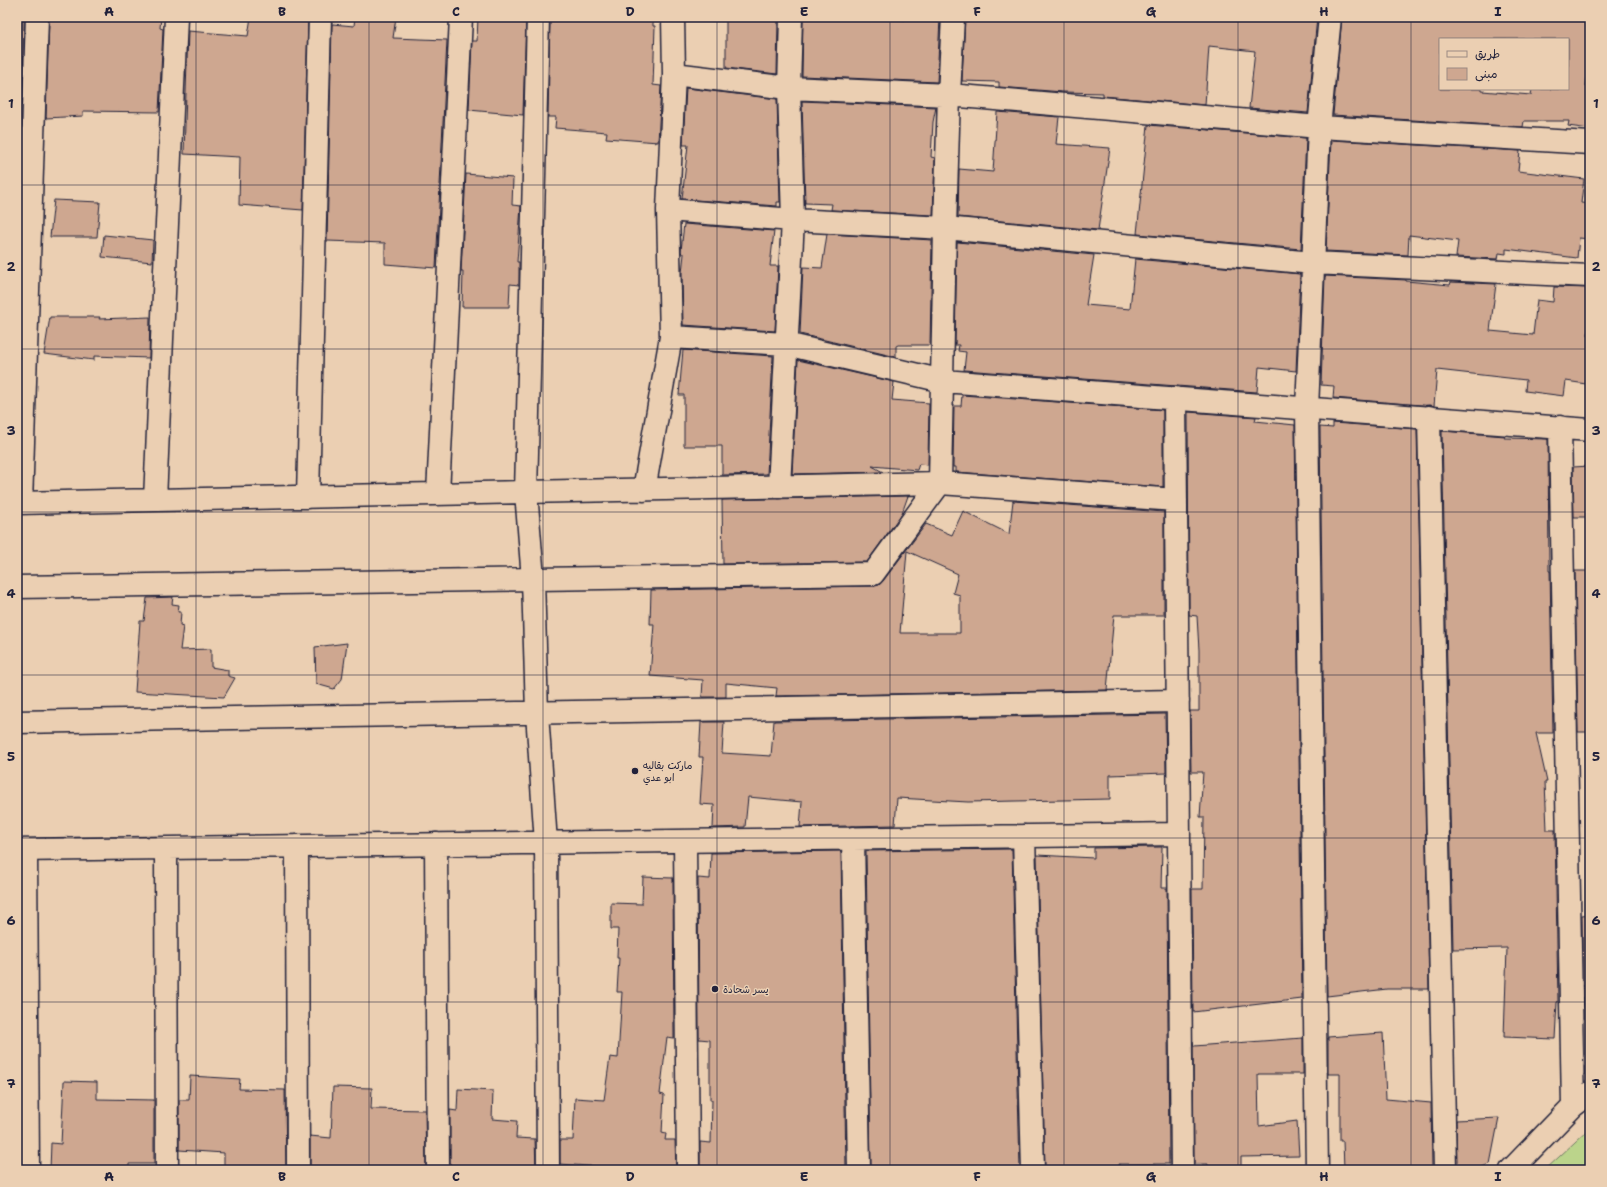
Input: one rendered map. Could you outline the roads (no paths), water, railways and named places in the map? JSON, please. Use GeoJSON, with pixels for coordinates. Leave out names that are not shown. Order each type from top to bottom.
{"type":"FeatureCollection","features":[{"type":"Feature","properties":{"kind":"street"},"geometry":{"type":"LineString","coordinates":[[37,17],[19,503],[940,483],[1176,500]]}},
{"type":"Feature","properties":{"kind":"street"},"geometry":{"type":"LineString","coordinates":[[156,500],[176,17]]}},
{"type":"Feature","properties":{"kind":"street"},"geometry":{"type":"LineString","coordinates":[[308,497],[320,17]]}},
{"type":"Feature","properties":{"kind":"street"},"geometry":{"type":"LineString","coordinates":[[438,494],[461,17]]}},
{"type":"Feature","properties":{"kind":"street"},"geometry":{"type":"LineString","coordinates":[[538,17],[526,492],[533,579],[537,713],[546,843],[548,1170]]}},
{"type":"Feature","properties":{"kind":"street"},"geometry":{"type":"LineString","coordinates":[[644,490],[671,337],[668,210],[674,74],[673,17]]}},
{"type":"Feature","properties":{"kind":"street"},"geometry":{"type":"LineString","coordinates":[[779,487],[792,220],[789,88],[791,17]]}},
{"type":"Feature","properties":{"kind":"street"},"geometry":{"type":"LineString","coordinates":[[17,587],[873,574],[940,483],[945,228],[953,17]]}},
{"type":"Feature","properties":{"kind":"street"},"geometry":{"type":"LineString","coordinates":[[1317,1170],[1307,409],[1319,127],[1330,17]]}},
{"type":"Feature","properties":{"kind":"street"},"geometry":{"type":"LineString","coordinates":[[674,74],[789,88],[949,95],[1319,127],[1590,143]]}},
{"type":"Feature","properties":{"kind":"street"},"geometry":{"type":"LineString","coordinates":[[668,210],[792,220],[945,228],[1313,263],[1590,276]]}},
{"type":"Feature","properties":{"kind":"street"},"geometry":{"type":"LineString","coordinates":[[671,337],[786,344],[943,381],[1590,430]]}},
{"type":"Feature","properties":{"kind":"street"},"geometry":{"type":"LineString","coordinates":[[1175,398],[1182,1170]]}},
{"type":"Feature","properties":{"kind":"street"},"geometry":{"type":"LineString","coordinates":[[1429,417],[1445,1170]]}},
{"type":"Feature","properties":{"kind":"street"},"geometry":{"type":"LineString","coordinates":[[1560,427],[1573,1106]]}},
{"type":"Feature","properties":{"kind":"street"},"geometry":{"type":"LineString","coordinates":[[17,722],[1178,702]]}},
{"type":"Feature","properties":{"kind":"street"},"geometry":{"type":"LineString","coordinates":[[28,1170],[22,850],[1179,834]]}},
{"type":"Feature","properties":{"kind":"street"},"geometry":{"type":"LineString","coordinates":[[1024,836],[1033,1170]]}},
{"type":"Feature","properties":{"kind":"street"},"geometry":{"type":"LineString","coordinates":[[853,838],[859,1170]]}},
{"type":"Feature","properties":{"kind":"street"},"geometry":{"type":"LineString","coordinates":[[685,841],[688,1170]]}},
{"type":"Feature","properties":{"kind":"street"},"geometry":{"type":"LineString","coordinates":[[436,844],[438,1170]]}},
{"type":"Feature","properties":{"kind":"street"},"geometry":{"type":"LineString","coordinates":[[297,846],[298,1170]]}},
{"type":"Feature","properties":{"kind":"street"},"geometry":{"type":"LineString","coordinates":[[166,849],[167,1170]]}},
{"type":"Feature","properties":{"kind":"street"},"geometry":{"type":"LineString","coordinates":[[1511,1170],[1573,1106],[1590,1093]]}},
{"type":"Feature","properties":{"kind":"place","name":"ماركت بقاليه ابو عدي"},"geometry":{"type":"Point","coordinates":[635,771]}},
{"type":"Feature","properties":{"kind":"place","name":"يسر شحادة"},"geometry":{"type":"Point","coordinates":[715,989]}}]}
